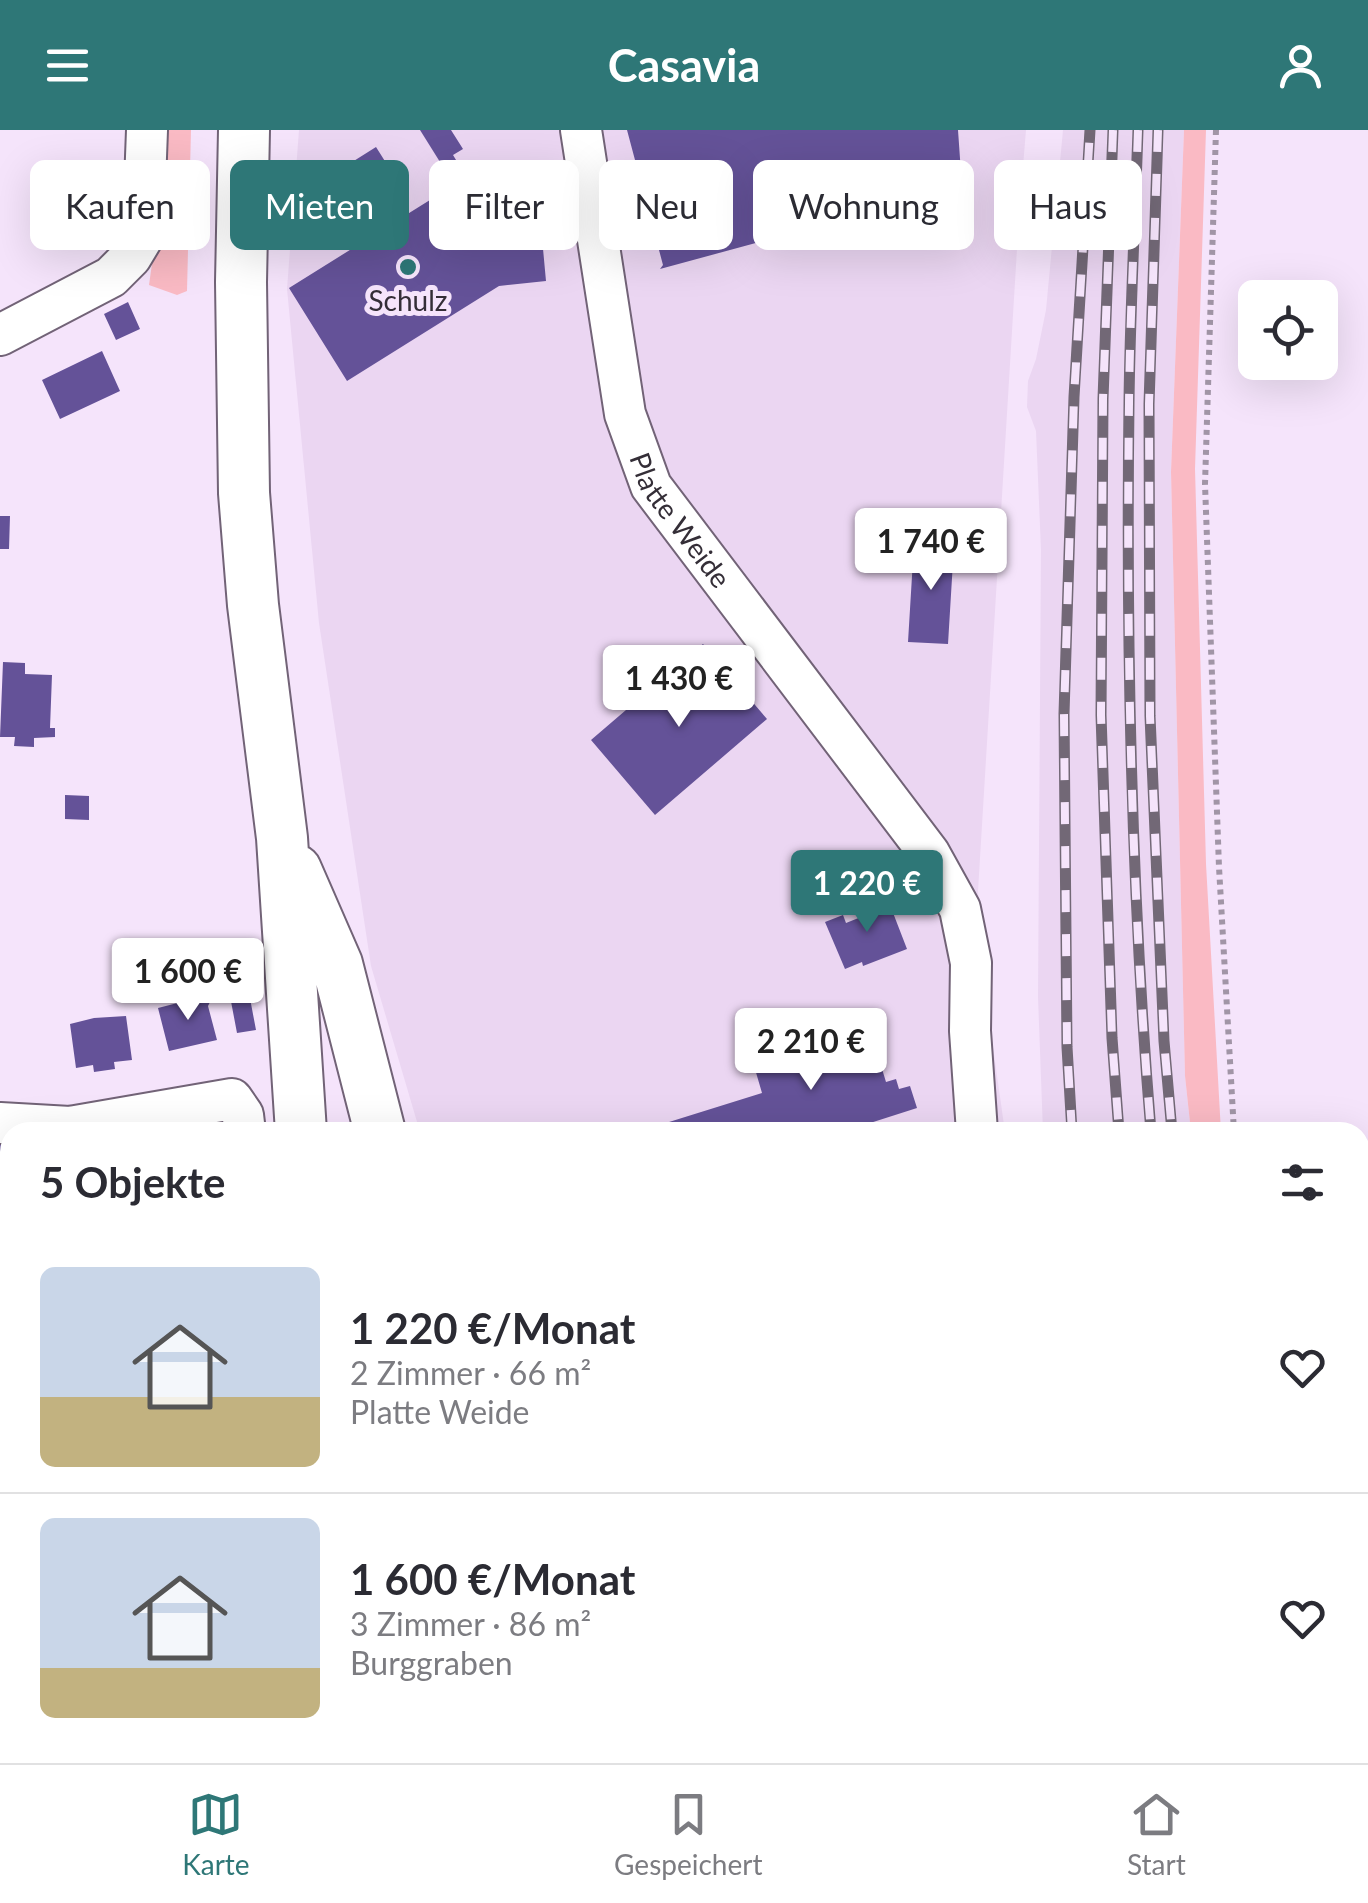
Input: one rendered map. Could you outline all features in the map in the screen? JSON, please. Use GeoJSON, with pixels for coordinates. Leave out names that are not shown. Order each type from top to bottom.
{"type":"FeatureCollection","features":[{"type":"Feature","properties":{"kind":"main road"},"geometry":{"type":"LineString","coordinates":[[244,130],[244,493],[253,605],[282,838],[334,1122]]}},
{"type":"Feature","properties":{"kind":"main road"},"geometry":{"type":"LineString","coordinates":[[282,838],[300,1122]]}},
{"type":"Feature","properties":{"kind":"main road"},"geometry":{"type":"LineString","coordinates":[[282,838],[336,964],[377,1122]]}},
{"type":"Feature","properties":{"kind":"street"},"geometry":{"type":"LineString","coordinates":[[0,335],[111,277],[131,257],[143,237],[147,130]]}},
{"type":"Feature","properties":{"kind":"street","name":"Platte Weide"},"geometry":{"type":"LineString","coordinates":[[581,130],[625,414],[651,486],[929,853],[960,909],[971,963],[970,1031],[977,1122]]}},
{"type":"Feature","properties":{"kind":"street"},"geometry":{"type":"LineString","coordinates":[[99,1122],[232,1099],[244,1122]]}},
{"type":"Feature","properties":{"kind":"path"},"geometry":{"type":"LineString","coordinates":[[1216,130],[1206,484],[1219,866],[1233,1122]]}},
{"type":"Feature","properties":{"kind":"shaded area"},"geometry":{"type":"Polygon","coordinates":[[[160,130],[191,130],[190,160],[159,160],[160,130]]]}},
{"type":"Feature","properties":{"kind":"shaded area"},"geometry":{"type":"Polygon","coordinates":[[[299,130],[1026,130],[1024,160],[994,160],[994,250],[1017,250],[978,891],[987,1005],[1004,1122],[417,1122],[371,966],[319,623],[287,289],[290,250],[409,250],[409,160],[297,160],[299,130]]]}},
{"type":"Feature","properties":{"kind":"shaded area"},"geometry":{"type":"Polygon","coordinates":[[[1063,130],[1184,130],[1171,472],[1185,1076],[1190,1122],[1043,1122],[1038,997],[1041,550],[1036,431],[1027,407],[1028,381],[1036,359],[1052,250],[1142,250],[1142,160],[1060,160],[1063,130]]]}},
{"type":"Feature","properties":{"kind":"shaded area"},"geometry":{"type":"Polygon","coordinates":[[[1184,130],[1206,130],[1195,469],[1206,864],[1220,1122],[1190,1122],[1185,1076],[1171,472],[1184,130]]]}},
{"type":"Feature","properties":{"kind":"shaded area"},"geometry":{"type":"Polygon","coordinates":[[[154,250],[188,250],[187,291],[177,295],[149,285],[154,250]]]}},
{"type":"Feature","properties":{"kind":"building"},"geometry":{"type":"Polygon","coordinates":[[[420,130],[451,130],[463,149],[453,155],[456,160],[439,160],[420,130]]]}},
{"type":"Feature","properties":{"kind":"building"},"geometry":{"type":"Polygon","coordinates":[[[627,130],[958,130],[960,160],[753,160],[753,244],[733,249],[733,160],[635,160],[627,130]]]}},
{"type":"Feature","properties":{"kind":"building"},"geometry":{"type":"Polygon","coordinates":[[[376,147],[384,160],[355,160],[376,147]]]}},
{"type":"Feature","properties":{"kind":"building","name":"Schulz"},"geometry":{"type":"Polygon","coordinates":[[[429,201],[429,250],[543,250],[546,281],[499,286],[347,381],[289,288],[350,250],[409,250],[409,213],[429,201]]]}},
{"type":"Feature","properties":{"kind":"building"},"geometry":{"type":"Polygon","coordinates":[[[659,250],[730,250],[660,269],[663,265],[659,250]]]}},
{"type":"Feature","properties":{"kind":"building"},"geometry":{"type":"Polygon","coordinates":[[[128,302],[140,329],[116,340],[104,314],[128,302]]]}},
{"type":"Feature","properties":{"kind":"building"},"geometry":{"type":"Polygon","coordinates":[[[102,351],[120,391],[60,419],[42,380],[102,351]]]}},
{"type":"Feature","properties":{"kind":"building"},"geometry":{"type":"Polygon","coordinates":[[[0,516],[10,516],[9,549],[0,549],[0,516]]]}},
{"type":"Feature","properties":{"kind":"building"},"geometry":{"type":"Polygon","coordinates":[[[914,543],[954,545],[948,644],[908,642],[914,543]]]}},
{"type":"Feature","properties":{"kind":"building"},"geometry":{"type":"Polygon","coordinates":[[[703,644],[767,719],[655,815],[591,740],[703,644]]]}},
{"type":"Feature","properties":{"kind":"building"},"geometry":{"type":"Polygon","coordinates":[[[3,662],[25,663],[25,674],[52,675],[50,728],[55,728],[55,737],[34,738],[34,747],[14,746],[15,737],[0,737],[3,662]]]}},
{"type":"Feature","properties":{"kind":"building"},"geometry":{"type":"Polygon","coordinates":[[[65,795],[89,796],[89,820],[65,819],[65,795]]]}},
{"type":"Feature","properties":{"kind":"building"},"geometry":{"type":"Polygon","coordinates":[[[869,897],[874,911],[890,905],[907,949],[845,969],[825,922],[843,915],[846,923],[861,917],[855,903],[869,897]]]}},
{"type":"Feature","properties":{"kind":"building"},"geometry":{"type":"Polygon","coordinates":[[[245,972],[256,1030],[237,1033],[226,975],[245,972]]]}},
{"type":"Feature","properties":{"kind":"building"},"geometry":{"type":"Polygon","coordinates":[[[205,990],[212,998],[208,1006],[217,1040],[169,1051],[158,1008],[197,998],[205,990]]]}},
{"type":"Feature","properties":{"kind":"building"},"geometry":{"type":"Polygon","coordinates":[[[126,1016],[132,1060],[114,1062],[115,1069],[94,1072],[93,1065],[76,1068],[70,1024],[126,1016]]]}},
{"type":"Feature","properties":{"kind":"building"},"geometry":{"type":"Polygon","coordinates":[[[868,1023],[886,1082],[896,1079],[899,1089],[910,1086],[917,1108],[873,1122],[669,1122],[762,1093],[755,1069],[868,1023]]]}},
{"type":"Feature","properties":{"kind":"railway"},"geometry":{"type":"LineString","coordinates":[[1071,1122],[1067,1047],[1064,714],[1074,397],[1090,130]]}},
{"type":"Feature","properties":{"kind":"railway"},"geometry":{"type":"LineString","coordinates":[[1113,130],[1103,399],[1101,715],[1118,1122]]}},
{"type":"Feature","properties":{"kind":"railway"},"geometry":{"type":"LineString","coordinates":[[1138,130],[1129,403],[1129,677],[1134,859],[1150,1122]]}},
{"type":"Feature","properties":{"kind":"railway"},"geometry":{"type":"LineString","coordinates":[[1158,130],[1149,404],[1150,716],[1171,1122]]}},
{"type":"Feature","properties":{"kind":"place","name":"Schulz"},"geometry":{"type":"Point","coordinates":[408,267]}}]}
